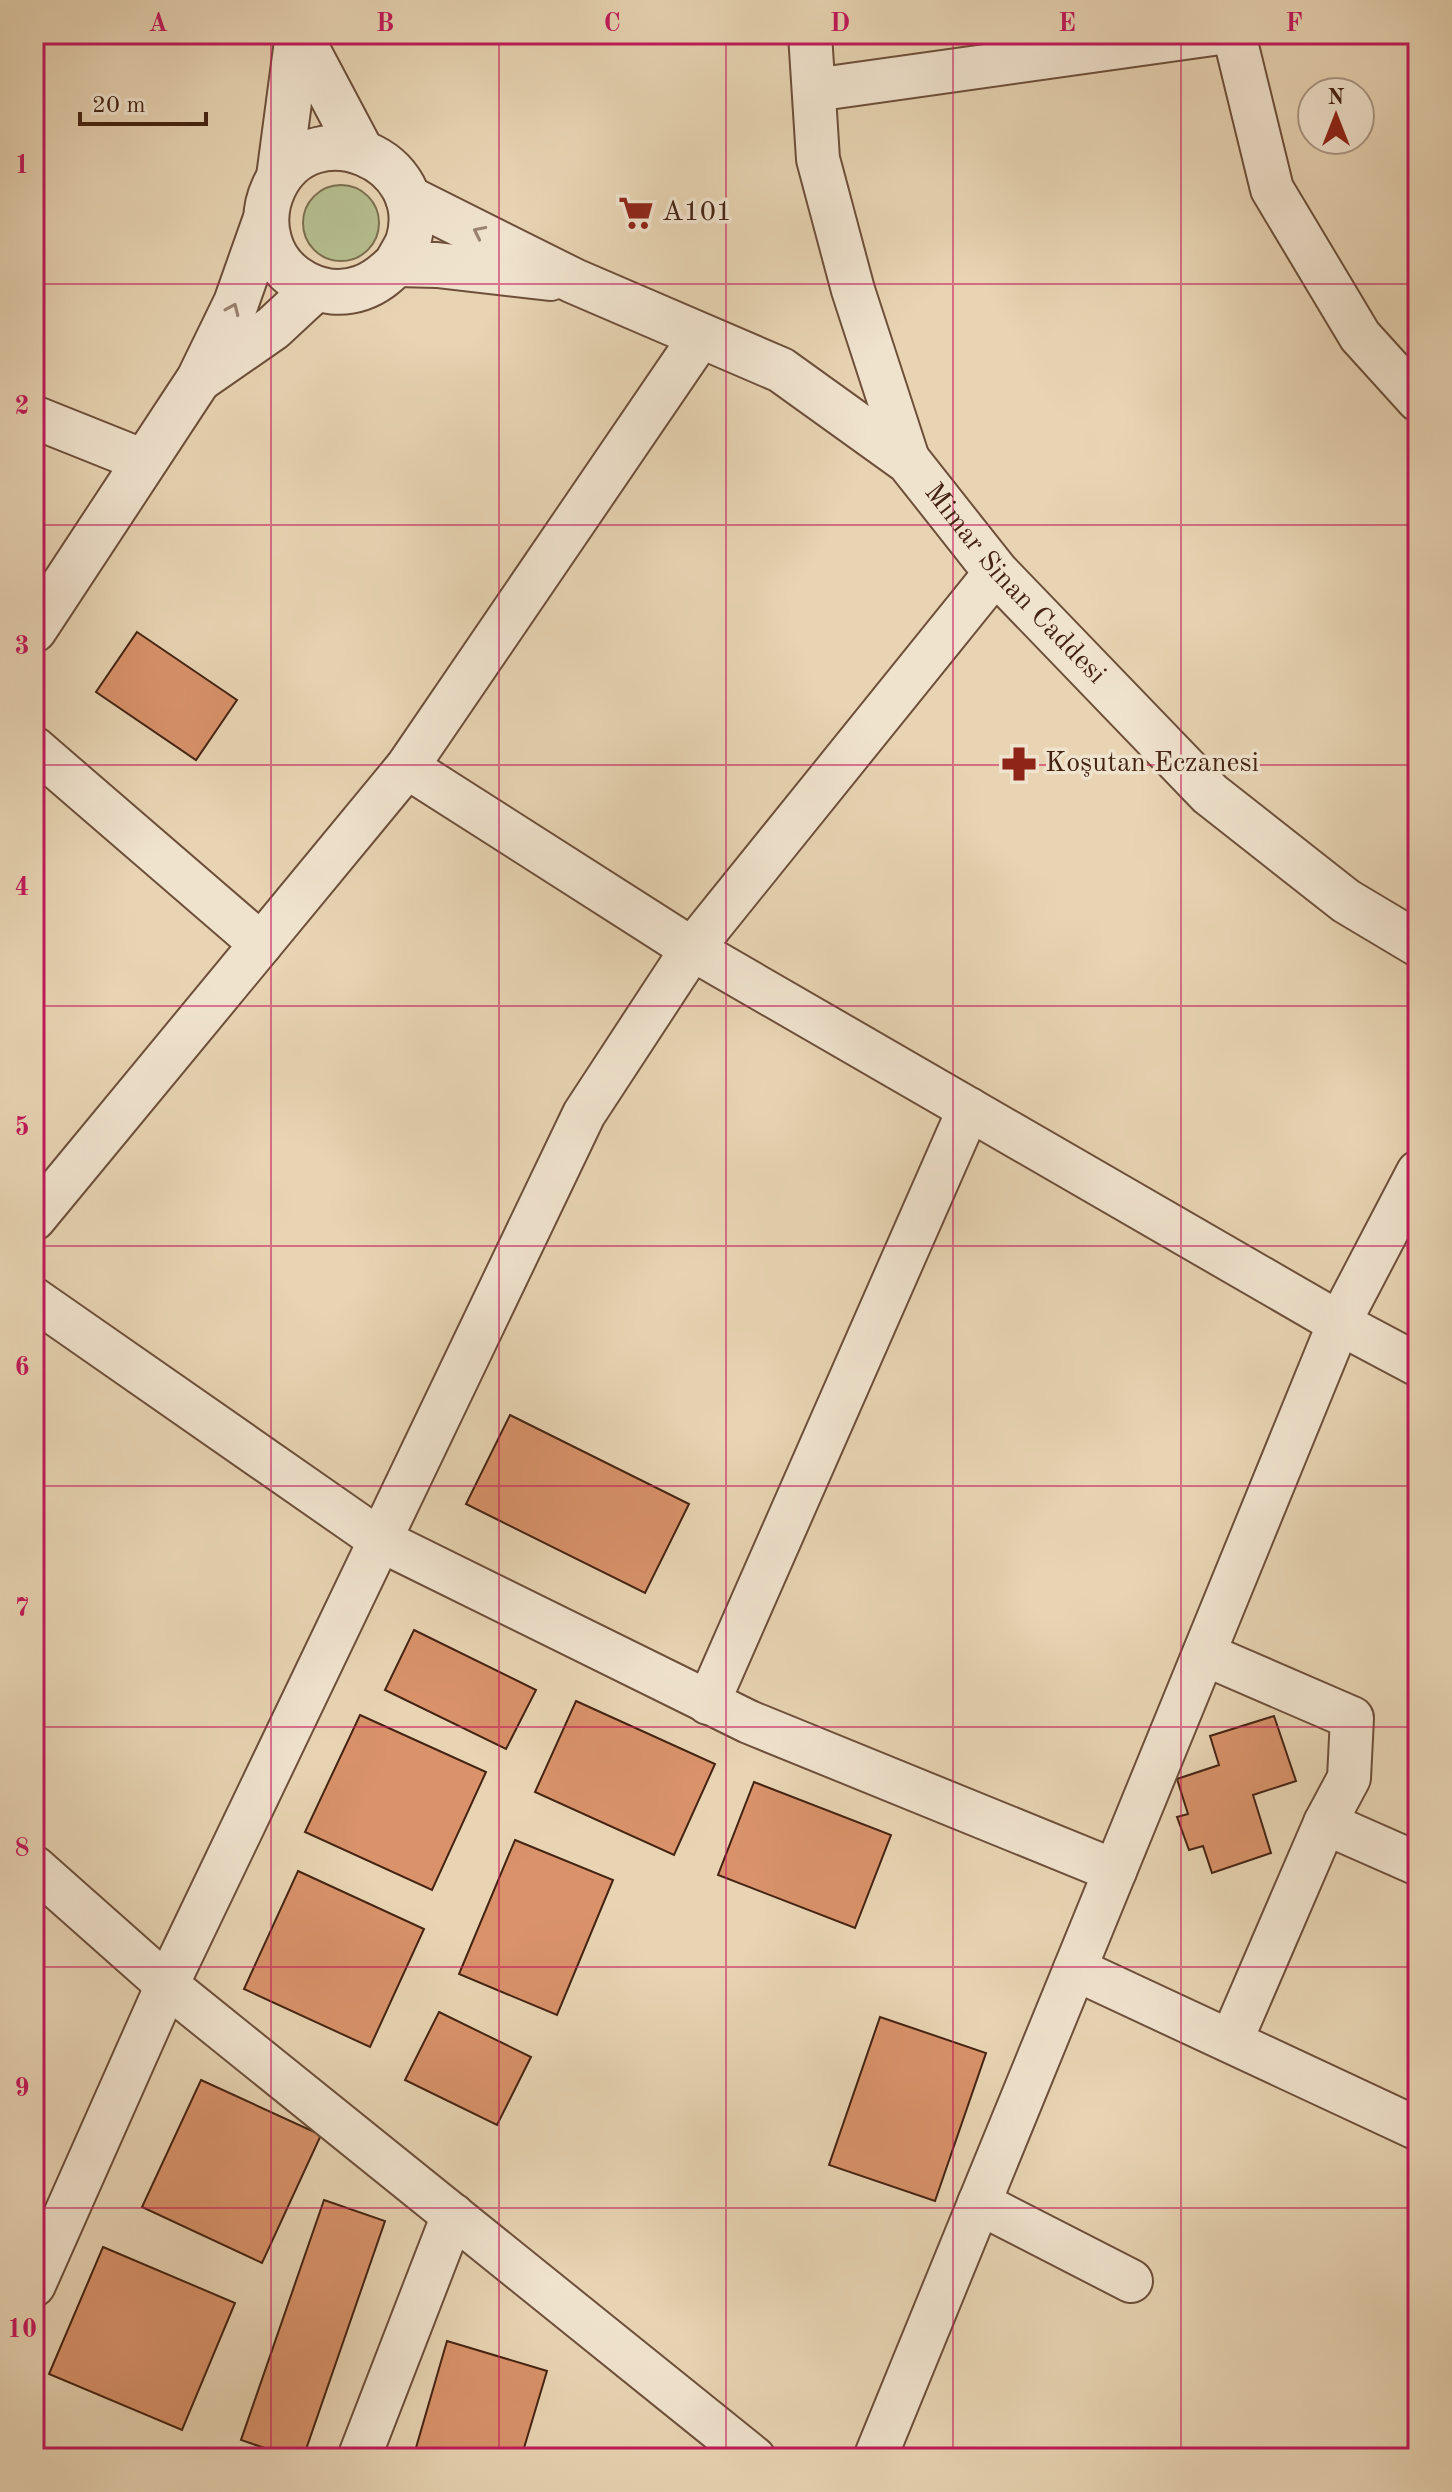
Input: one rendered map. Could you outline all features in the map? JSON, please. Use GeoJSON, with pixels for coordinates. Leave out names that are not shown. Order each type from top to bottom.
{"type":"FeatureCollection","features":[{"type":"Feature","properties":{"kind":"street"},"geometry":{"type":"LineString","coordinates":[[298,34],[361,151]]}},
{"type":"Feature","properties":{"kind":"street"},"geometry":{"type":"LineString","coordinates":[[34,630],[199,379],[236,303],[265,221],[269,198],[279,177],[298,34]]}},
{"type":"Feature","properties":{"kind":"street"},"geometry":{"type":"LineString","coordinates":[[810,34],[818,159],[853,290],[909,462]]}},
{"type":"Feature","properties":{"kind":"street"},"geometry":{"type":"LineString","coordinates":[[814,90],[1213,34]]}},
{"type":"Feature","properties":{"kind":"street"},"geometry":{"type":"LineString","coordinates":[[1234,34],[1272,189],[1360,336],[1418,400]]}},
{"type":"Feature","properties":{"kind":"street"},"geometry":{"type":"LineString","coordinates":[[265,221],[269,243],[279,262],[295,278],[315,289],[337,292],[360,289],[380,279],[396,264],[407,243],[411,221],[408,198],[397,177],[381,161],[361,151],[338,147],[315,151],[295,161],[279,177]]}},
{"type":"Feature","properties":{"kind":"street"},"geometry":{"type":"LineString","coordinates":[[408,198],[574,281]]}},
{"type":"Feature","properties":{"kind":"street"},"geometry":{"type":"LineString","coordinates":[[396,264],[437,265],[574,281]]}},
{"type":"Feature","properties":{"kind":"street","name":"Mimar Sinan Caddesi"},"geometry":{"type":"LineString","coordinates":[[574,281],[781,370],[909,462],[996,572],[1210,794],[1346,901],[1418,944]]}},
{"type":"Feature","properties":{"kind":"street"},"geometry":{"type":"LineString","coordinates":[[199,379],[273,328],[315,289]]}},
{"type":"Feature","properties":{"kind":"street"},"geometry":{"type":"LineString","coordinates":[[34,1219],[407,767],[701,336]]}},
{"type":"Feature","properties":{"kind":"street"},"geometry":{"type":"LineString","coordinates":[[34,417],[144,461]]}},
{"type":"Feature","properties":{"kind":"street"},"geometry":{"type":"LineString","coordinates":[[34,2285],[167,1985],[584,1114],[692,949],[996,572]]}},
{"type":"Feature","properties":{"kind":"street"},"geometry":{"type":"LineString","coordinates":[[34,748],[261,944]]}},
{"type":"Feature","properties":{"kind":"street"},"geometry":{"type":"LineString","coordinates":[[407,767],[692,949],[1339,1323],[1418,1365]]}},
{"type":"Feature","properties":{"kind":"street"},"geometry":{"type":"LineString","coordinates":[[708,1703],[969,1109]]}},
{"type":"Feature","properties":{"kind":"street"},"geometry":{"type":"LineString","coordinates":[[875,2458],[1339,1323],[1418,1172]]}},
{"type":"Feature","properties":{"kind":"street"},"geometry":{"type":"LineString","coordinates":[[34,1299],[380,1540],[749,1722],[1115,1871]]}},
{"type":"Feature","properties":{"kind":"street"},"geometry":{"type":"LineString","coordinates":[[1204,1654],[1352,1718],[1349,1778],[1325,1823],[1231,2041]]}},
{"type":"Feature","properties":{"kind":"street"},"geometry":{"type":"LineString","coordinates":[[1325,1823],[1418,1864]]}},
{"type":"Feature","properties":{"kind":"street"},"geometry":{"type":"LineString","coordinates":[[34,1867],[167,1985],[754,2458]]}},
{"type":"Feature","properties":{"kind":"street"},"geometry":{"type":"LineString","coordinates":[[1075,1969],[1418,2129]]}},
{"type":"Feature","properties":{"kind":"street"},"geometry":{"type":"LineString","coordinates":[[979,2203],[1131,2281]]}},
{"type":"Feature","properties":{"kind":"street"},"geometry":{"type":"LineString","coordinates":[[359,2458],[453,2215]]}},
{"type":"Feature","properties":{"kind":"green space"},"geometry":{"type":"Polygon","coordinates":[[[341,185],[355,188],[368,196],[376,209],[379,223],[376,237],[368,250],[355,258],[341,261],[327,258],[314,250],[306,237],[303,223],[306,209],[314,196],[327,188],[341,185]]]}},
{"type":"Feature","properties":{"kind":"building"},"geometry":{"type":"Polygon","coordinates":[[[137,632],[237,700],[196,760],[96,692],[137,632]]]}},
{"type":"Feature","properties":{"kind":"building"},"geometry":{"type":"Polygon","coordinates":[[[510,1415],[689,1504],[645,1593],[466,1504],[510,1415]]]}},
{"type":"Feature","properties":{"kind":"building"},"geometry":{"type":"Polygon","coordinates":[[[414,1630],[536,1690],[506,1749],[385,1690],[414,1630]]]}},
{"type":"Feature","properties":{"kind":"building"},"geometry":{"type":"Polygon","coordinates":[[[576,1701],[715,1764],[674,1855],[535,1792],[576,1701]]]}},
{"type":"Feature","properties":{"kind":"building"},"geometry":{"type":"Polygon","coordinates":[[[360,1715],[486,1772],[432,1890],[305,1832],[360,1715]]]}},
{"type":"Feature","properties":{"kind":"building"},"geometry":{"type":"Polygon","coordinates":[[[1274,1716],[1296,1781],[1253,1795],[1271,1853],[1212,1873],[1203,1846],[1189,1850],[1177,1817],[1188,1814],[1177,1779],[1219,1765],[1210,1736],[1274,1716]]]}},
{"type":"Feature","properties":{"kind":"building"},"geometry":{"type":"Polygon","coordinates":[[[754,1782],[891,1835],[855,1928],[718,1875],[754,1782]]]}},
{"type":"Feature","properties":{"kind":"building"},"geometry":{"type":"Polygon","coordinates":[[[515,1840],[613,1880],[557,2015],[459,1974],[515,1840]]]}},
{"type":"Feature","properties":{"kind":"building"},"geometry":{"type":"Polygon","coordinates":[[[298,1871],[424,1929],[370,2047],[244,1989],[298,1871]]]}},
{"type":"Feature","properties":{"kind":"building"},"geometry":{"type":"Polygon","coordinates":[[[439,2012],[531,2057],[497,2125],[405,2080],[439,2012]]]}},
{"type":"Feature","properties":{"kind":"building"},"geometry":{"type":"Polygon","coordinates":[[[880,2017],[986,2053],[935,2201],[829,2165],[880,2017]]]}},
{"type":"Feature","properties":{"kind":"building"},"geometry":{"type":"Polygon","coordinates":[[[201,2080],[321,2135],[262,2263],[142,2207],[201,2080]]]}},
{"type":"Feature","properties":{"kind":"building"},"geometry":{"type":"Polygon","coordinates":[[[324,2200],[385,2221],[303,2458],[294,2458],[241,2440],[324,2200]]]}},
{"type":"Feature","properties":{"kind":"building"},"geometry":{"type":"Polygon","coordinates":[[[103,2247],[235,2303],[182,2430],[49,2374],[103,2247]]]}},
{"type":"Feature","properties":{"kind":"building"},"geometry":{"type":"Polygon","coordinates":[[[447,2341],[547,2371],[521,2458],[413,2458],[447,2341]]]}},
{"type":"Feature","properties":{"kind":"place","name":"A101"},"geometry":{"type":"Point","coordinates":[636,213]}},
{"type":"Feature","properties":{"kind":"place","name":"Koşutan Eczanesi"},"geometry":{"type":"Point","coordinates":[1019,764]}}]}
